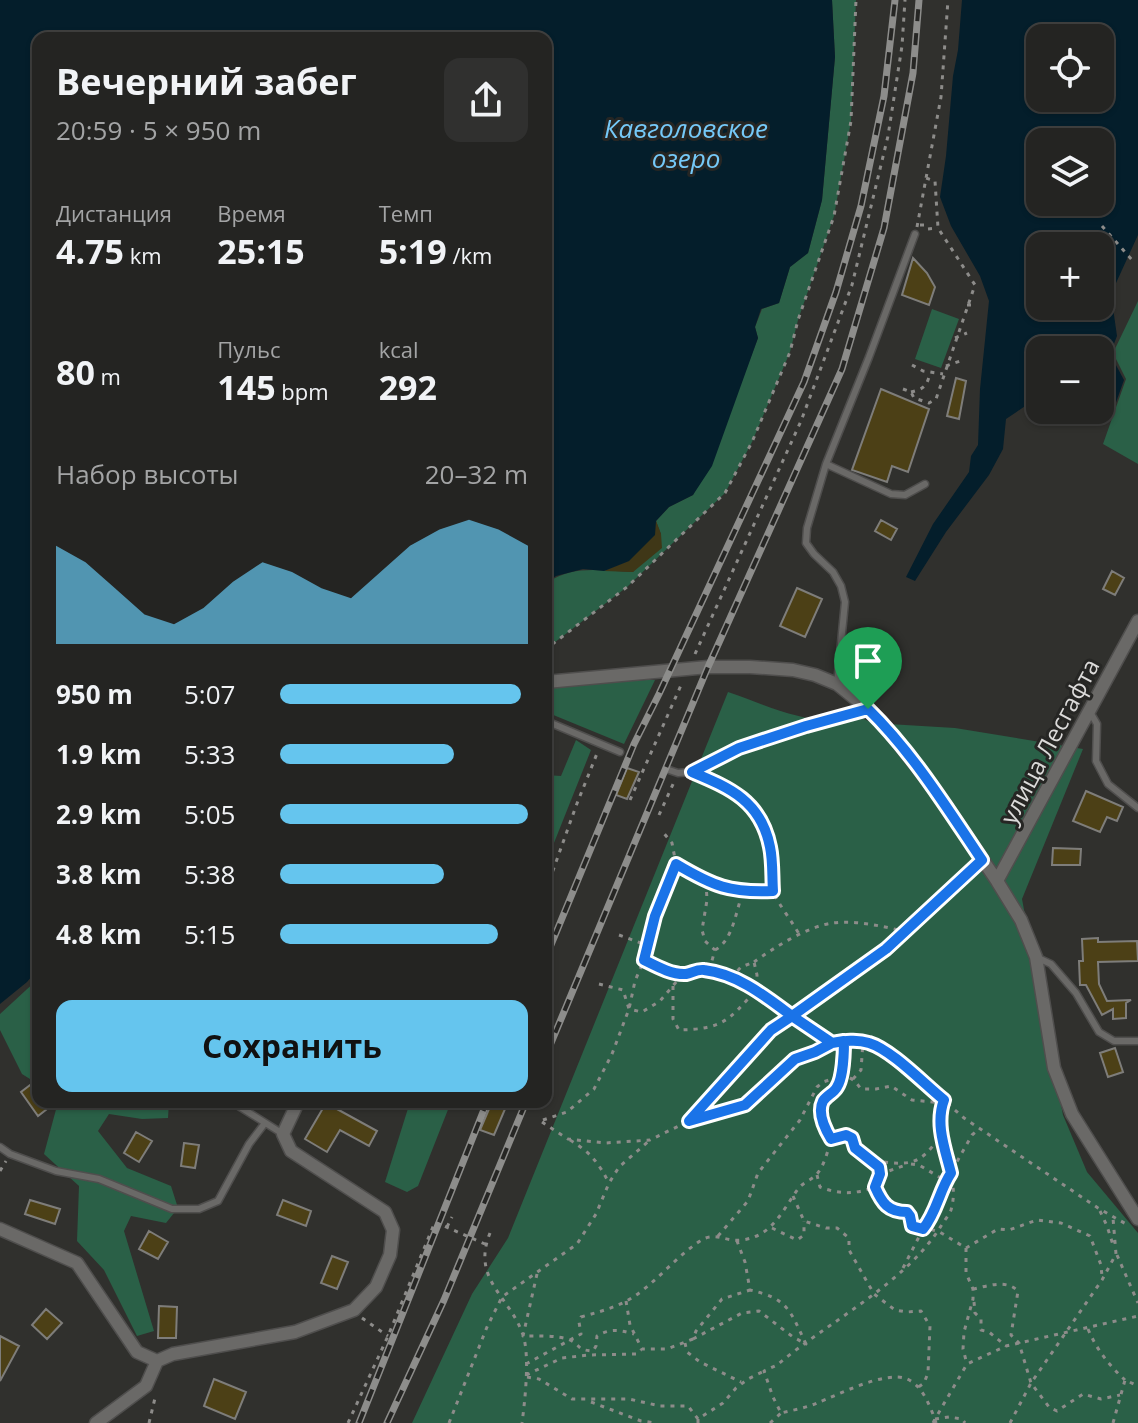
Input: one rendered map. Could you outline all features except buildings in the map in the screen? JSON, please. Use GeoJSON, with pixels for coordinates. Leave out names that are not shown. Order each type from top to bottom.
{"type":"FeatureCollection","features":[{"type":"Feature","properties":{"kind":"street","name":"улица Лесгафта"},"geometry":{"type":"LineString","coordinates":[[997,881],[1138,621]]}},
{"type":"Feature","properties":{"kind":"street"},"geometry":{"type":"LineString","coordinates":[[552,681],[708,667],[793,670],[837,684],[882,722],[938,794],[1021,920],[1036,957],[1054,1068],[1072,1114],[1134,1222]]}},
{"type":"Feature","properties":{"kind":"street"},"geometry":{"type":"LineString","coordinates":[[96,1423],[146,1386],[157,1361],[173,1354],[295,1332],[354,1310],[376,1287],[390,1255],[393,1230],[385,1212],[291,1151],[283,1134],[295,1108]]}},
{"type":"Feature","properties":{"kind":"street"},"geometry":{"type":"LineString","coordinates":[[0,1229],[77,1263],[137,1352],[157,1361]]}},
{"type":"Feature","properties":{"kind":"lane"},"geometry":{"type":"LineString","coordinates":[[837,684],[845,602],[833,572],[806,543],[807,528],[826,464],[915,234]]}},
{"type":"Feature","properties":{"kind":"lane"},"geometry":{"type":"LineString","coordinates":[[826,464],[891,494],[905,495],[925,484]]}},
{"type":"Feature","properties":{"kind":"lane"},"geometry":{"type":"LineString","coordinates":[[669,770],[692,772],[739,748],[868,709]]}},
{"type":"Feature","properties":{"kind":"lane"},"geometry":{"type":"LineString","coordinates":[[1090,712],[1097,724],[1096,761],[1108,784],[1138,808]]}},
{"type":"Feature","properties":{"kind":"lane"},"geometry":{"type":"LineString","coordinates":[[552,724],[620,752]]}},
{"type":"Feature","properties":{"kind":"lane"},"geometry":{"type":"LineString","coordinates":[[1036,957],[1051,964],[1076,993],[1099,1032],[1114,1041],[1138,1041]]}},
{"type":"Feature","properties":{"kind":"lane"},"geometry":{"type":"LineString","coordinates":[[241,1108],[283,1134]]}},
{"type":"Feature","properties":{"kind":"lane"},"geometry":{"type":"LineString","coordinates":[[0,1147],[10,1154],[56,1171],[99,1179],[172,1209],[199,1209],[218,1201],[249,1144],[265,1123]]}},
{"type":"Feature","properties":{"kind":"path"},"geometry":{"type":"LineString","coordinates":[[552,644],[627,587],[725,493],[752,442],[790,352],[834,216],[851,121],[856,0]]}},
{"type":"Feature","properties":{"kind":"path"},"geometry":{"type":"LineString","coordinates":[[630,800],[801,421],[852,285],[888,136],[902,46],[905,0]]}},
{"type":"Feature","properties":{"kind":"path"},"geometry":{"type":"LineString","coordinates":[[915,234],[941,97],[948,0]]}},
{"type":"Feature","properties":{"kind":"path"},"geometry":{"type":"LineString","coordinates":[[911,392],[914,398],[929,403],[936,399],[975,285],[938,228],[935,181],[926,178]]}},
{"type":"Feature","properties":{"kind":"path"},"geometry":{"type":"LineString","coordinates":[[917,224],[925,225],[928,229],[938,228]]}},
{"type":"Feature","properties":{"kind":"path"},"geometry":{"type":"LineString","coordinates":[[1102,226],[1133,261]]}},
{"type":"Feature","properties":{"kind":"path"},"geometry":{"type":"LineString","coordinates":[[967,305],[976,305]]}},
{"type":"Feature","properties":{"kind":"path"},"geometry":{"type":"LineString","coordinates":[[955,338],[967,333]]}},
{"type":"Feature","properties":{"kind":"path"},"geometry":{"type":"LineString","coordinates":[[946,366],[963,360]]}},
{"type":"Feature","properties":{"kind":"path"},"geometry":{"type":"LineString","coordinates":[[912,365],[930,373],[943,374]]}},
{"type":"Feature","properties":{"kind":"path"},"geometry":{"type":"LineString","coordinates":[[903,389],[911,392],[922,389],[928,384],[930,373]]}},
{"type":"Feature","properties":{"kind":"path"},"geometry":{"type":"LineString","coordinates":[[552,873],[601,744]]}},
{"type":"Feature","properties":{"kind":"path"},"geometry":{"type":"LineString","coordinates":[[692,772],[718,782],[747,800],[762,822],[770,847],[773,891],[799,934]]}},
{"type":"Feature","properties":{"kind":"path"},"geometry":{"type":"LineString","coordinates":[[659,815],[678,773]]}},
{"type":"Feature","properties":{"kind":"path"},"geometry":{"type":"LineString","coordinates":[[609,1183],[589,1152],[542,1121],[567,1112],[594,1089],[612,1054],[649,946],[655,916],[676,864],[672,843],[662,831]]}},
{"type":"Feature","properties":{"kind":"path"},"geometry":{"type":"LineString","coordinates":[[689,1121],[771,1030],[886,949],[982,860]]}},
{"type":"Feature","properties":{"kind":"path"},"geometry":{"type":"LineString","coordinates":[[676,864],[706,882],[743,892],[773,891]]}},
{"type":"Feature","properties":{"kind":"path"},"geometry":{"type":"LineString","coordinates":[[706,882],[707,900],[702,930],[705,941],[715,950]]}},
{"type":"Feature","properties":{"kind":"path"},"geometry":{"type":"LineString","coordinates":[[715,950],[721,948],[731,933],[743,892]]}},
{"type":"Feature","properties":{"kind":"path"},"geometry":{"type":"LineString","coordinates":[[732,977],[741,967],[799,934],[833,923],[871,924],[905,931]]}},
{"type":"Feature","properties":{"kind":"path"},"geometry":{"type":"LineString","coordinates":[[619,935],[649,946]]}},
{"type":"Feature","properties":{"kind":"path"},"geometry":{"type":"LineString","coordinates":[[709,971],[715,950]]}},
{"type":"Feature","properties":{"kind":"path"},"geometry":{"type":"LineString","coordinates":[[644,960],[683,974],[701,969],[732,977],[832,1043]]}},
{"type":"Feature","properties":{"kind":"path"},"geometry":{"type":"LineString","coordinates":[[673,985],[673,1019],[679,1030],[702,1029],[724,1022],[756,990],[754,962]]}},
{"type":"Feature","properties":{"kind":"path"},"geometry":{"type":"LineString","coordinates":[[629,1009],[642,1012],[660,1001],[683,974]]}},
{"type":"Feature","properties":{"kind":"path"},"geometry":{"type":"LineString","coordinates":[[599,984],[623,990],[629,1009]]}},
{"type":"Feature","properties":{"kind":"path"},"geometry":{"type":"LineString","coordinates":[[526,1364],[581,1334],[581,1317],[603,1312],[642,1291],[703,1238],[718,1236],[737,1241],[755,1238],[772,1228],[801,1184],[817,1175],[825,1159],[831,1139],[821,1109],[824,1101],[840,1084],[844,1041]]}},
{"type":"Feature","properties":{"kind":"path"},"geometry":{"type":"LineString","coordinates":[[853,1079],[861,1070],[863,1042]]}},
{"type":"Feature","properties":{"kind":"path"},"geometry":{"type":"LineString","coordinates":[[449,1423],[502,1297],[577,1244],[619,1167],[650,1140],[689,1121],[745,1105],[795,1059],[832,1043],[870,1043],[893,1057],[943,1102],[979,1129],[1113,1217],[1134,1222]]}},
{"type":"Feature","properties":{"kind":"path"},"geometry":{"type":"LineString","coordinates":[[718,1236],[748,1201],[758,1173],[800,1120],[817,1087],[823,1082],[847,1076],[861,1089],[891,1086],[912,1100],[943,1102]]}},
{"type":"Feature","properties":{"kind":"path"},"geometry":{"type":"LineString","coordinates":[[526,1376],[539,1379],[572,1399],[629,1399],[660,1406],[688,1406],[698,1421],[742,1383],[777,1365],[874,1294],[934,1238],[950,1211],[953,1190],[940,1123],[943,1102]]}},
{"type":"Feature","properties":{"kind":"path"},"geometry":{"type":"LineString","coordinates":[[902,1270],[931,1219],[946,1181],[972,1135],[979,1129]]}},
{"type":"Feature","properties":{"kind":"path"},"geometry":{"type":"LineString","coordinates":[[831,1139],[850,1135],[855,1148],[879,1167],[875,1187],[882,1203],[898,1212],[907,1212],[912,1226],[938,1231],[966,1248]]}},
{"type":"Feature","properties":{"kind":"path"},"geometry":{"type":"LineString","coordinates":[[880,1174],[929,1153],[942,1135]]}},
{"type":"Feature","properties":{"kind":"path"},"geometry":{"type":"LineString","coordinates":[[568,1139],[605,1143],[650,1140]]}},
{"type":"Feature","properties":{"kind":"path"},"geometry":{"type":"LineString","coordinates":[[874,1161],[919,1165],[946,1181]]}},
{"type":"Feature","properties":{"kind":"path"},"geometry":{"type":"LineString","coordinates":[[817,1175],[820,1187],[834,1193],[861,1192],[875,1187]]}},
{"type":"Feature","properties":{"kind":"path"},"geometry":{"type":"LineString","coordinates":[[772,1228],[797,1240],[804,1235],[804,1221],[793,1196]]}},
{"type":"Feature","properties":{"kind":"path"},"geometry":{"type":"LineString","coordinates":[[1098,1208],[1138,1303]]}},
{"type":"Feature","properties":{"kind":"path"},"geometry":{"type":"LineString","coordinates":[[447,1227],[452,1217]]}},
{"type":"Feature","properties":{"kind":"path"},"geometry":{"type":"LineString","coordinates":[[1010,1423],[1031,1383],[1102,1280],[1116,1254],[1113,1217]]}},
{"type":"Feature","properties":{"kind":"path"},"geometry":{"type":"LineString","coordinates":[[966,1248],[998,1229],[1009,1230],[1037,1220],[1061,1223],[1090,1236],[1101,1265],[1102,1280]]}},
{"type":"Feature","properties":{"kind":"path"},"geometry":{"type":"LineString","coordinates":[[804,1221],[837,1228],[849,1238],[849,1250],[874,1294],[895,1310],[921,1311],[930,1326],[928,1373],[924,1383],[917,1388]]}},
{"type":"Feature","properties":{"kind":"path"},"geometry":{"type":"LineString","coordinates":[[348,1423],[435,1222],[485,1244]]}},
{"type":"Feature","properties":{"kind":"path"},"geometry":{"type":"LineString","coordinates":[[490,1233],[485,1244],[486,1267],[491,1284],[502,1297],[523,1336]]}},
{"type":"Feature","properties":{"kind":"path"},"geometry":{"type":"LineString","coordinates":[[737,1241],[750,1290]]}},
{"type":"Feature","properties":{"kind":"path"},"geometry":{"type":"LineString","coordinates":[[966,1248],[966,1273],[973,1289],[975,1313],[981,1319],[981,1330],[989,1332],[1006,1346]]}},
{"type":"Feature","properties":{"kind":"path"},"geometry":{"type":"LineString","coordinates":[[522,1423],[526,1376],[523,1336],[537,1272]]}},
{"type":"Feature","properties":{"kind":"path"},"geometry":{"type":"LineString","coordinates":[[973,1289],[1004,1284],[1018,1291],[1011,1335],[1019,1343],[1031,1383],[1049,1407],[1057,1411],[1083,1394],[1101,1399],[1120,1395]]}},
{"type":"Feature","properties":{"kind":"path"},"geometry":{"type":"LineString","coordinates":[[693,1339],[722,1299],[750,1290],[769,1294],[787,1308],[794,1316],[806,1344]]}},
{"type":"Feature","properties":{"kind":"path"},"geometry":{"type":"LineString","coordinates":[[967,1364],[963,1349],[964,1332],[973,1299]]}},
{"type":"Feature","properties":{"kind":"path"},"geometry":{"type":"LineString","coordinates":[[626,1301],[630,1325],[642,1349]]}},
{"type":"Feature","properties":{"kind":"path"},"geometry":{"type":"LineString","coordinates":[[354,1310],[388,1336]]}},
{"type":"Feature","properties":{"kind":"path"},"geometry":{"type":"LineString","coordinates":[[526,1376],[562,1358],[637,1354],[642,1349],[667,1349],[742,1313],[759,1311],[806,1344]]}},
{"type":"Feature","properties":{"kind":"path"},"geometry":{"type":"LineString","coordinates":[[935,1422],[967,1364],[1006,1346],[1138,1316]]}},
{"type":"Feature","properties":{"kind":"path"},"geometry":{"type":"LineString","coordinates":[[1087,1327],[1106,1363],[1125,1380],[1138,1386]]}},
{"type":"Feature","properties":{"kind":"path"},"geometry":{"type":"LineString","coordinates":[[523,1336],[571,1340],[579,1349],[593,1351],[597,1336],[604,1332],[613,1329],[634,1334]]}},
{"type":"Feature","properties":{"kind":"path"},"geometry":{"type":"LineString","coordinates":[[685,1343],[687,1352],[700,1362],[742,1383]]}},
{"type":"Feature","properties":{"kind":"path"},"geometry":{"type":"LineString","coordinates":[[764,1371],[781,1413]]}},
{"type":"Feature","properties":{"kind":"path"},"geometry":{"type":"LineString","coordinates":[[770,1423],[781,1413],[814,1405],[884,1378],[906,1379],[924,1394],[935,1422]]}},
{"type":"Feature","properties":{"kind":"path"},"geometry":{"type":"LineString","coordinates":[[1113,1423],[1125,1380]]}},
{"type":"Feature","properties":{"kind":"path"},"geometry":{"type":"LineString","coordinates":[[146,1386],[155,1398],[149,1423]]}},
{"type":"Feature","properties":{"kind":"path"},"geometry":{"type":"LineString","coordinates":[[588,1400],[641,1421],[656,1423]]}},
{"type":"Feature","properties":{"kind":"path"},"geometry":{"type":"LineString","coordinates":[[935,1422],[949,1417],[962,1419],[965,1423]]}},
{"type":"Feature","properties":{"kind":"green space"},"geometry":{"type":"Polygon","coordinates":[[[832,0],[856,0],[851,121],[834,216],[790,352],[752,442],[725,493],[627,587],[552,644],[552,580],[578,571],[633,572],[661,534],[656,521],[669,507],[693,495],[758,338],[755,327],[762,309],[779,303],[790,267],[808,253],[822,200],[835,57],[832,0]]]}},
{"type":"Feature","properties":{"kind":"green space"},"geometry":{"type":"Polygon","coordinates":[[[1138,301],[1138,464],[1103,444],[1110,424],[1114,424],[1114,413],[1126,379],[1114,351],[1138,301]]]}},
{"type":"Feature","properties":{"kind":"green space"},"geometry":{"type":"Polygon","coordinates":[[[932,309],[959,319],[941,368],[915,359],[932,309]]]}},
{"type":"Feature","properties":{"kind":"green space"},"geometry":{"type":"Polygon","coordinates":[[[655,680],[624,744],[552,714],[552,689],[655,680]]]}},
{"type":"Feature","properties":{"kind":"green space"},"geometry":{"type":"Polygon","coordinates":[[[728,692],[793,715],[827,721],[860,717],[872,723],[955,728],[1083,749],[1022,899],[1063,1115],[1087,1172],[1138,1233],[1138,1423],[412,1423],[472,1294],[508,1238],[728,692]]]}},
{"type":"Feature","properties":{"kind":"green space"},"geometry":{"type":"Polygon","coordinates":[[[576,740],[591,750],[552,848],[552,775],[561,776],[576,740]]]}},
{"type":"Feature","properties":{"kind":"green space"},"geometry":{"type":"Polygon","coordinates":[[[32,985],[32,1080],[22,1074],[0,1030],[0,1014],[32,985]]]}},
{"type":"Feature","properties":{"kind":"green space"},"geometry":{"type":"Polygon","coordinates":[[[56,1108],[169,1108],[168,1118],[142,1119],[109,1114],[98,1131],[127,1168],[171,1186],[178,1208],[166,1223],[131,1216],[124,1231],[154,1331],[137,1336],[104,1270],[77,1241],[79,1186],[44,1154],[56,1108]]]}},
{"type":"Feature","properties":{"kind":"green space"},"geometry":{"type":"Polygon","coordinates":[[[408,1108],[449,1108],[418,1186],[407,1192],[385,1182],[408,1108]]]}},
{"type":"Feature","properties":{"kind":"sand"},"geometry":{"type":"Polygon","coordinates":[[[656,521],[662,548],[633,572],[604,571],[629,561],[656,521]]]}},
{"type":"Feature","properties":{"kind":"water","name":"Кавголовское озеро"},"geometry":{"type":"Polygon","coordinates":[[[0,0],[832,0],[835,57],[822,200],[808,253],[790,267],[779,303],[761,309],[755,327],[758,338],[712,466],[693,495],[669,507],[656,521],[655,535],[629,561],[604,571],[583,569],[552,579],[552,32],[32,32],[32,976],[0,1004],[0,0]]]}},
{"type":"Feature","properties":{"kind":"water"},"geometry":{"type":"Polygon","coordinates":[[[962,0],[1138,0],[1138,235],[1114,287],[1114,232],[1026,232],[1026,320],[1114,320],[1114,315],[1117,336],[1114,344],[1114,336],[1026,336],[1026,405],[1006,419],[1003,449],[989,475],[946,532],[915,581],[906,577],[933,524],[969,472],[971,456],[978,445],[989,301],[980,276],[951,226],[940,197],[962,0]]]}},
{"type":"Feature","properties":{"kind":"water"},"geometry":{"type":"Polygon","coordinates":[[[1114,361],[1124,380],[1114,408],[1114,361]]]}},
{"type":"Feature","properties":{"kind":"railway"},"geometry":{"type":"LineString","coordinates":[[552,942],[634,744],[804,382],[836,292],[861,206],[884,96],[895,0]]}},
{"type":"Feature","properties":{"kind":"railway"},"geometry":{"type":"LineString","coordinates":[[552,1041],[708,667],[842,369],[884,228],[913,73],[919,0]]}},
{"type":"Feature","properties":{"kind":"railway"},"geometry":{"type":"LineString","coordinates":[[359,1423],[485,1108]]}},
{"type":"Feature","properties":{"kind":"railway"},"geometry":{"type":"LineString","coordinates":[[387,1423],[444,1300],[524,1108]]}},
{"type":"Feature","properties":{"kind":"route"},"geometry":{"type":"LineString","coordinates":[[868,709],[739,748],[692,772],[718,782],[747,800],[762,822],[770,847],[773,891],[743,892],[706,882],[676,864],[655,916],[644,960],[683,974],[701,969],[732,977],[792,1016],[771,1030],[689,1121],[745,1105],[795,1059],[844,1041],[840,1084],[824,1101],[821,1109],[825,1128],[831,1139],[850,1135],[855,1148],[879,1167],[875,1187],[882,1203],[898,1212],[907,1212],[912,1226],[923,1229],[931,1219],[951,1173],[940,1123],[944,1100],[893,1057],[870,1043],[851,1041],[844,1041],[832,1043],[792,1016],[886,949],[982,860],[938,794],[882,722],[868,709]]}}]}
